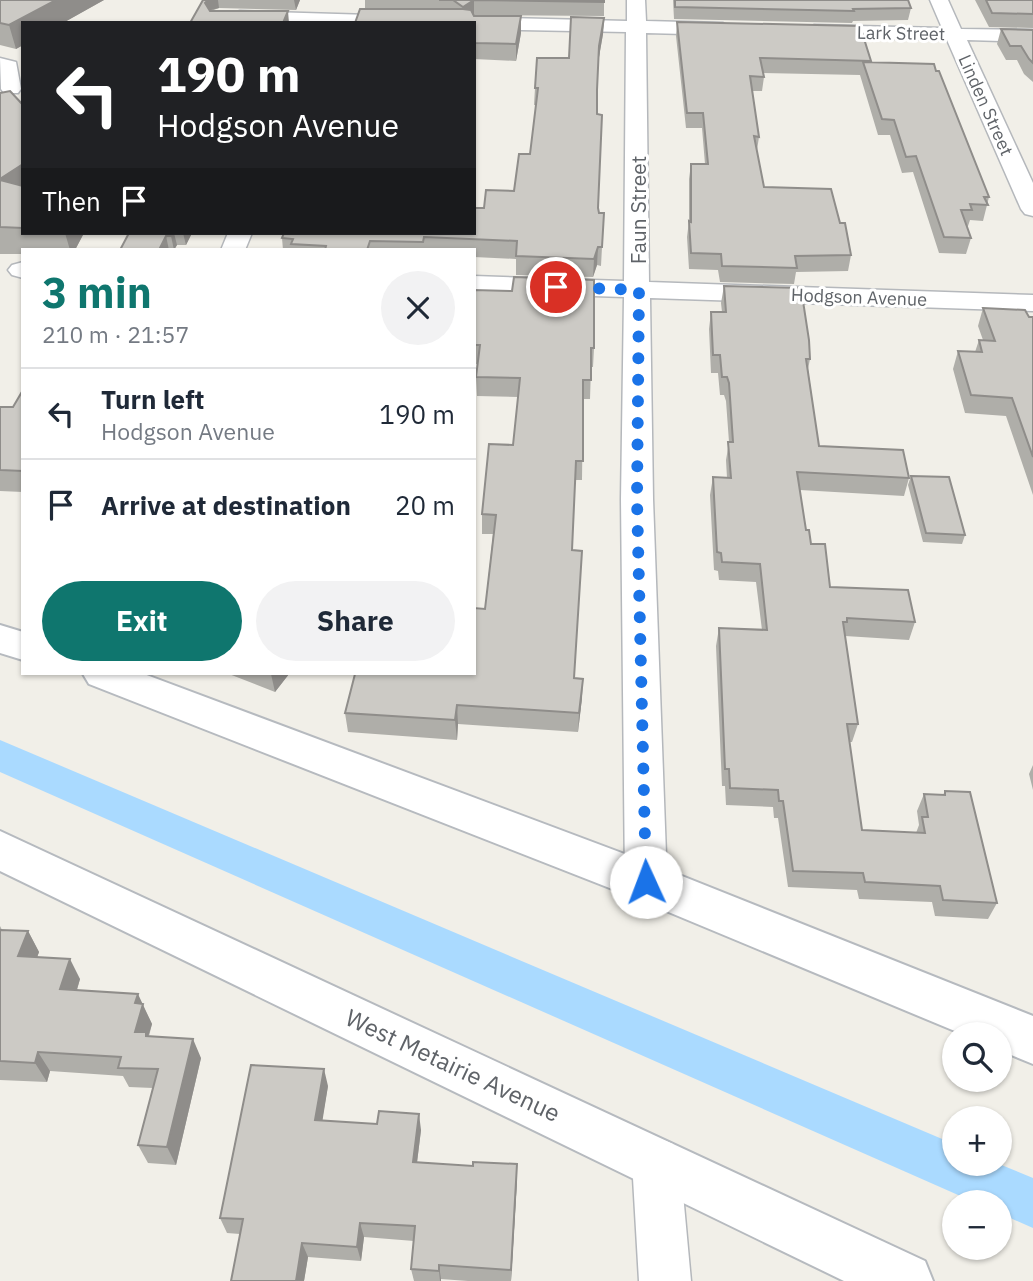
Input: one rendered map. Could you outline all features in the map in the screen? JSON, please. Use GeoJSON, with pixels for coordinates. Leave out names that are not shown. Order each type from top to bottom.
{"type":"FeatureCollection","features":[{"type":"Feature","properties":{"kind":"main road"},"geometry":{"type":"LineString","coordinates":[[0,639],[21,645]]}},
{"type":"Feature","properties":{"kind":"main road"},"geometry":{"type":"LineString","coordinates":[[106,675],[646,882],[1033,1040]]}},
{"type":"Feature","properties":{"kind":"main road","name":"West Metairie Avenue"},"geometry":{"type":"LineString","coordinates":[[0,850],[905,1281]]}},
{"type":"Feature","properties":{"kind":"street"},"geometry":{"type":"LineString","coordinates":[[219,16],[324,21],[333,0]]}},
{"type":"Feature","properties":{"kind":"street","name":"Linden Street"},"geometry":{"type":"LineString","coordinates":[[939,0],[1033,209]]}},
{"type":"Feature","properties":{"kind":"street"},"geometry":{"type":"LineString","coordinates":[[476,23],[637,14],[747,30]]}},
{"type":"Feature","properties":{"kind":"street","name":"Faun Street"},"geometry":{"type":"LineString","coordinates":[[637,14],[637,499],[646,882]]}},
{"type":"Feature","properties":{"kind":"street","name":"Lark Street"},"geometry":{"type":"LineString","coordinates":[[789,31],[1033,36]]}},
{"type":"Feature","properties":{"kind":"street"},"geometry":{"type":"LineString","coordinates":[[0,64],[9,66],[11,89]]}},
{"type":"Feature","properties":{"kind":"street","name":"Hodgson Avenue"},"geometry":{"type":"LineString","coordinates":[[476,284],[1033,303]]}},
{"type":"Feature","properties":{"kind":"street"},"geometry":{"type":"LineString","coordinates":[[656,1161],[665,1281]]}},
{"type":"Feature","properties":{"kind":"building"},"geometry":{"type":"Polygon","coordinates":[[[0,0],[56,0],[9,25],[0,23],[0,0]]]}},
{"type":"Feature","properties":{"kind":"building"},"geometry":{"type":"Polygon","coordinates":[[[203,0],[208,0],[205,3],[210,11],[288,11],[284,21],[191,21],[203,0]]]}},
{"type":"Feature","properties":{"kind":"building"},"geometry":{"type":"Polygon","coordinates":[[[453,0],[474,0],[463,7],[453,0]]]}},
{"type":"Feature","properties":{"kind":"building"},"geometry":{"type":"Polygon","coordinates":[[[474,0],[604,0],[604,2],[474,0]]]}},
{"type":"Feature","properties":{"kind":"building"},"geometry":{"type":"Polygon","coordinates":[[[675,0],[908,0],[911,8],[853,9],[854,11],[675,7],[675,0]]]}},
{"type":"Feature","properties":{"kind":"building"},"geometry":{"type":"Polygon","coordinates":[[[986,0],[1033,0],[1033,14],[992,13],[986,0]]]}},
{"type":"Feature","properties":{"kind":"building"},"geometry":{"type":"Polygon","coordinates":[[[360,9],[463,9],[471,10],[474,16],[521,16],[516,44],[476,43],[476,21],[356,21],[360,9]]]}},
{"type":"Feature","properties":{"kind":"building"},"geometry":{"type":"Polygon","coordinates":[[[571,17],[604,18],[599,46],[597,114],[602,115],[598,208],[599,213],[604,213],[602,247],[598,247],[594,259],[516,256],[517,241],[424,237],[423,242],[370,241],[368,248],[326,248],[291,244],[293,239],[282,238],[283,235],[476,235],[476,208],[484,208],[486,190],[514,191],[519,154],[530,154],[538,88],[535,88],[537,58],[569,58],[571,17]]]}},
{"type":"Feature","properties":{"kind":"building"},"geometry":{"type":"Polygon","coordinates":[[[677,22],[860,26],[871,61],[760,58],[764,77],[750,76],[759,137],[754,136],[764,187],[831,189],[840,223],[845,223],[851,255],[795,256],[797,268],[722,266],[721,254],[691,253],[691,164],[708,164],[703,113],[687,113],[677,22]]]}},
{"type":"Feature","properties":{"kind":"building"},"geometry":{"type":"Polygon","coordinates":[[[1001,29],[1033,30],[1033,63],[1021,46],[1010,46],[1001,29]]]}},
{"type":"Feature","properties":{"kind":"building"},"geometry":{"type":"Polygon","coordinates":[[[863,62],[934,64],[936,71],[939,71],[989,197],[984,197],[988,205],[970,204],[972,210],[961,210],[971,238],[944,237],[916,156],[906,157],[894,120],[882,119],[863,62]]]}},
{"type":"Feature","properties":{"kind":"building"},"geometry":{"type":"Polygon","coordinates":[[[10,91],[21,103],[21,165],[0,179],[0,93],[10,91]]]}},
{"type":"Feature","properties":{"kind":"building"},"geometry":{"type":"Polygon","coordinates":[[[0,180],[21,185],[21,228],[0,227],[0,180]]]}},
{"type":"Feature","properties":{"kind":"building"},"geometry":{"type":"Polygon","coordinates":[[[128,235],[171,235],[166,236],[160,248],[121,248],[128,235]]]}},
{"type":"Feature","properties":{"kind":"building"},"geometry":{"type":"Polygon","coordinates":[[[514,277],[594,280],[594,348],[591,348],[591,380],[583,380],[583,461],[576,461],[572,550],[582,551],[574,678],[583,679],[579,713],[457,705],[455,720],[345,713],[355,675],[476,675],[476,608],[485,609],[496,515],[482,514],[489,444],[513,445],[520,378],[476,377],[480,345],[476,345],[476,290],[512,291],[514,277]]]}},
{"type":"Feature","properties":{"kind":"building"},"geometry":{"type":"Polygon","coordinates":[[[724,286],[801,288],[809,340],[810,359],[806,359],[819,446],[903,450],[909,478],[797,472],[806,530],[809,530],[811,544],[825,544],[830,587],[908,590],[915,622],[847,618],[847,622],[843,622],[858,724],[847,724],[862,830],[925,833],[922,817],[928,817],[924,794],[970,792],[997,903],[943,900],[940,886],[865,882],[863,873],[793,871],[783,801],[779,801],[778,790],[730,788],[729,769],[725,769],[719,628],[767,630],[760,564],[722,562],[721,553],[717,552],[713,477],[731,478],[728,442],[733,442],[729,383],[727,377],[722,377],[720,355],[713,355],[711,312],[726,312],[724,286]]]}},
{"type":"Feature","properties":{"kind":"building"},"geometry":{"type":"Polygon","coordinates":[[[983,308],[1025,310],[1029,317],[1033,317],[1033,457],[1012,398],[971,395],[958,351],[982,352],[979,340],[995,341],[983,308]]]}},
{"type":"Feature","properties":{"kind":"building"},"geometry":{"type":"Polygon","coordinates":[[[21,393],[21,471],[0,470],[0,407],[13,407],[21,393]]]}},
{"type":"Feature","properties":{"kind":"building"},"geometry":{"type":"Polygon","coordinates":[[[911,476],[949,477],[965,535],[926,533],[911,476]]]}},
{"type":"Feature","properties":{"kind":"building"},"geometry":{"type":"Polygon","coordinates":[[[0,930],[28,931],[18,956],[70,959],[60,989],[138,994],[135,1003],[143,1004],[135,1032],[146,1032],[146,1036],[193,1039],[167,1147],[138,1145],[158,1069],[118,1068],[121,1057],[38,1052],[35,1063],[0,1061],[0,930]]]}},
{"type":"Feature","properties":{"kind":"building"},"geometry":{"type":"Polygon","coordinates":[[[251,1065],[324,1069],[315,1120],[377,1124],[379,1111],[419,1114],[413,1162],[473,1166],[473,1162],[517,1164],[511,1270],[439,1265],[439,1271],[411,1269],[415,1226],[360,1223],[357,1247],[302,1243],[296,1281],[231,1281],[243,1219],[220,1218],[251,1065]]]}},
{"type":"Feature","properties":{"kind":"waterway"},"geometry":{"type":"LineString","coordinates":[[0,755],[1033,1203]]}},
{"type":"Feature","properties":{"kind":"route"},"geometry":{"type":"LineString","coordinates":[[556,287],[639,290],[637,499],[646,882]]}}]}
